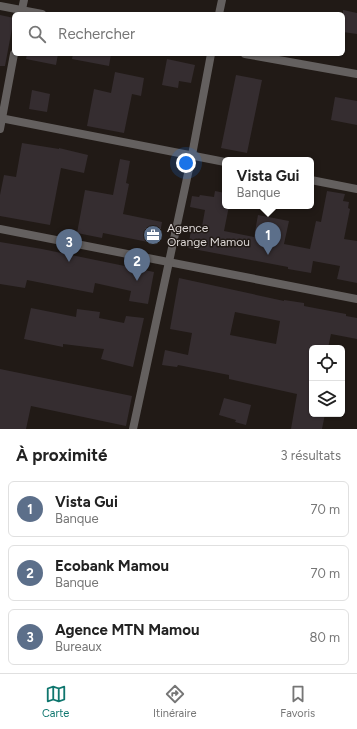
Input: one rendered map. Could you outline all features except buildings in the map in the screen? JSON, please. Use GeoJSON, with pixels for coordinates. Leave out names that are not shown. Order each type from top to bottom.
{"type":"FeatureCollection","features":[{"type":"Feature","properties":{"kind":"street"},"geometry":{"type":"LineString","coordinates":[[0,6],[22,12],[24,0]]}},
{"type":"Feature","properties":{"kind":"street"},"geometry":{"type":"LineString","coordinates":[[219,12],[222,0]]}},
{"type":"Feature","properties":{"kind":"street"},"geometry":{"type":"LineString","coordinates":[[0,129],[14,56]]}},
{"type":"Feature","properties":{"kind":"street"},"geometry":{"type":"LineString","coordinates":[[133,429],[170,262],[211,56]]}},
{"type":"Feature","properties":{"kind":"street"},"geometry":{"type":"LineString","coordinates":[[256,56],[357,74]]}},
{"type":"Feature","properties":{"kind":"street"},"geometry":{"type":"LineString","coordinates":[[1,118],[222,161]]}},
{"type":"Feature","properties":{"kind":"street"},"geometry":{"type":"LineString","coordinates":[[314,181],[357,189]]}},
{"type":"Feature","properties":{"kind":"street"},"geometry":{"type":"LineString","coordinates":[[0,229],[357,299]]}},
{"type":"Feature","properties":{"kind":"place","name":"Agence Orange Mamou"},"geometry":{"type":"Point","coordinates":[153,235]}},
{"type":"Feature","properties":{"kind":"place","name":"Vista Gui"},"geometry":{"type":"Point","coordinates":[268,255]}},
{"type":"Feature","properties":{"kind":"place","name":"Agence MTN Mamou"},"geometry":{"type":"Point","coordinates":[69,262]}},
{"type":"Feature","properties":{"kind":"place","name":"Ecobank Mamou"},"geometry":{"type":"Point","coordinates":[137,281]}}]}
